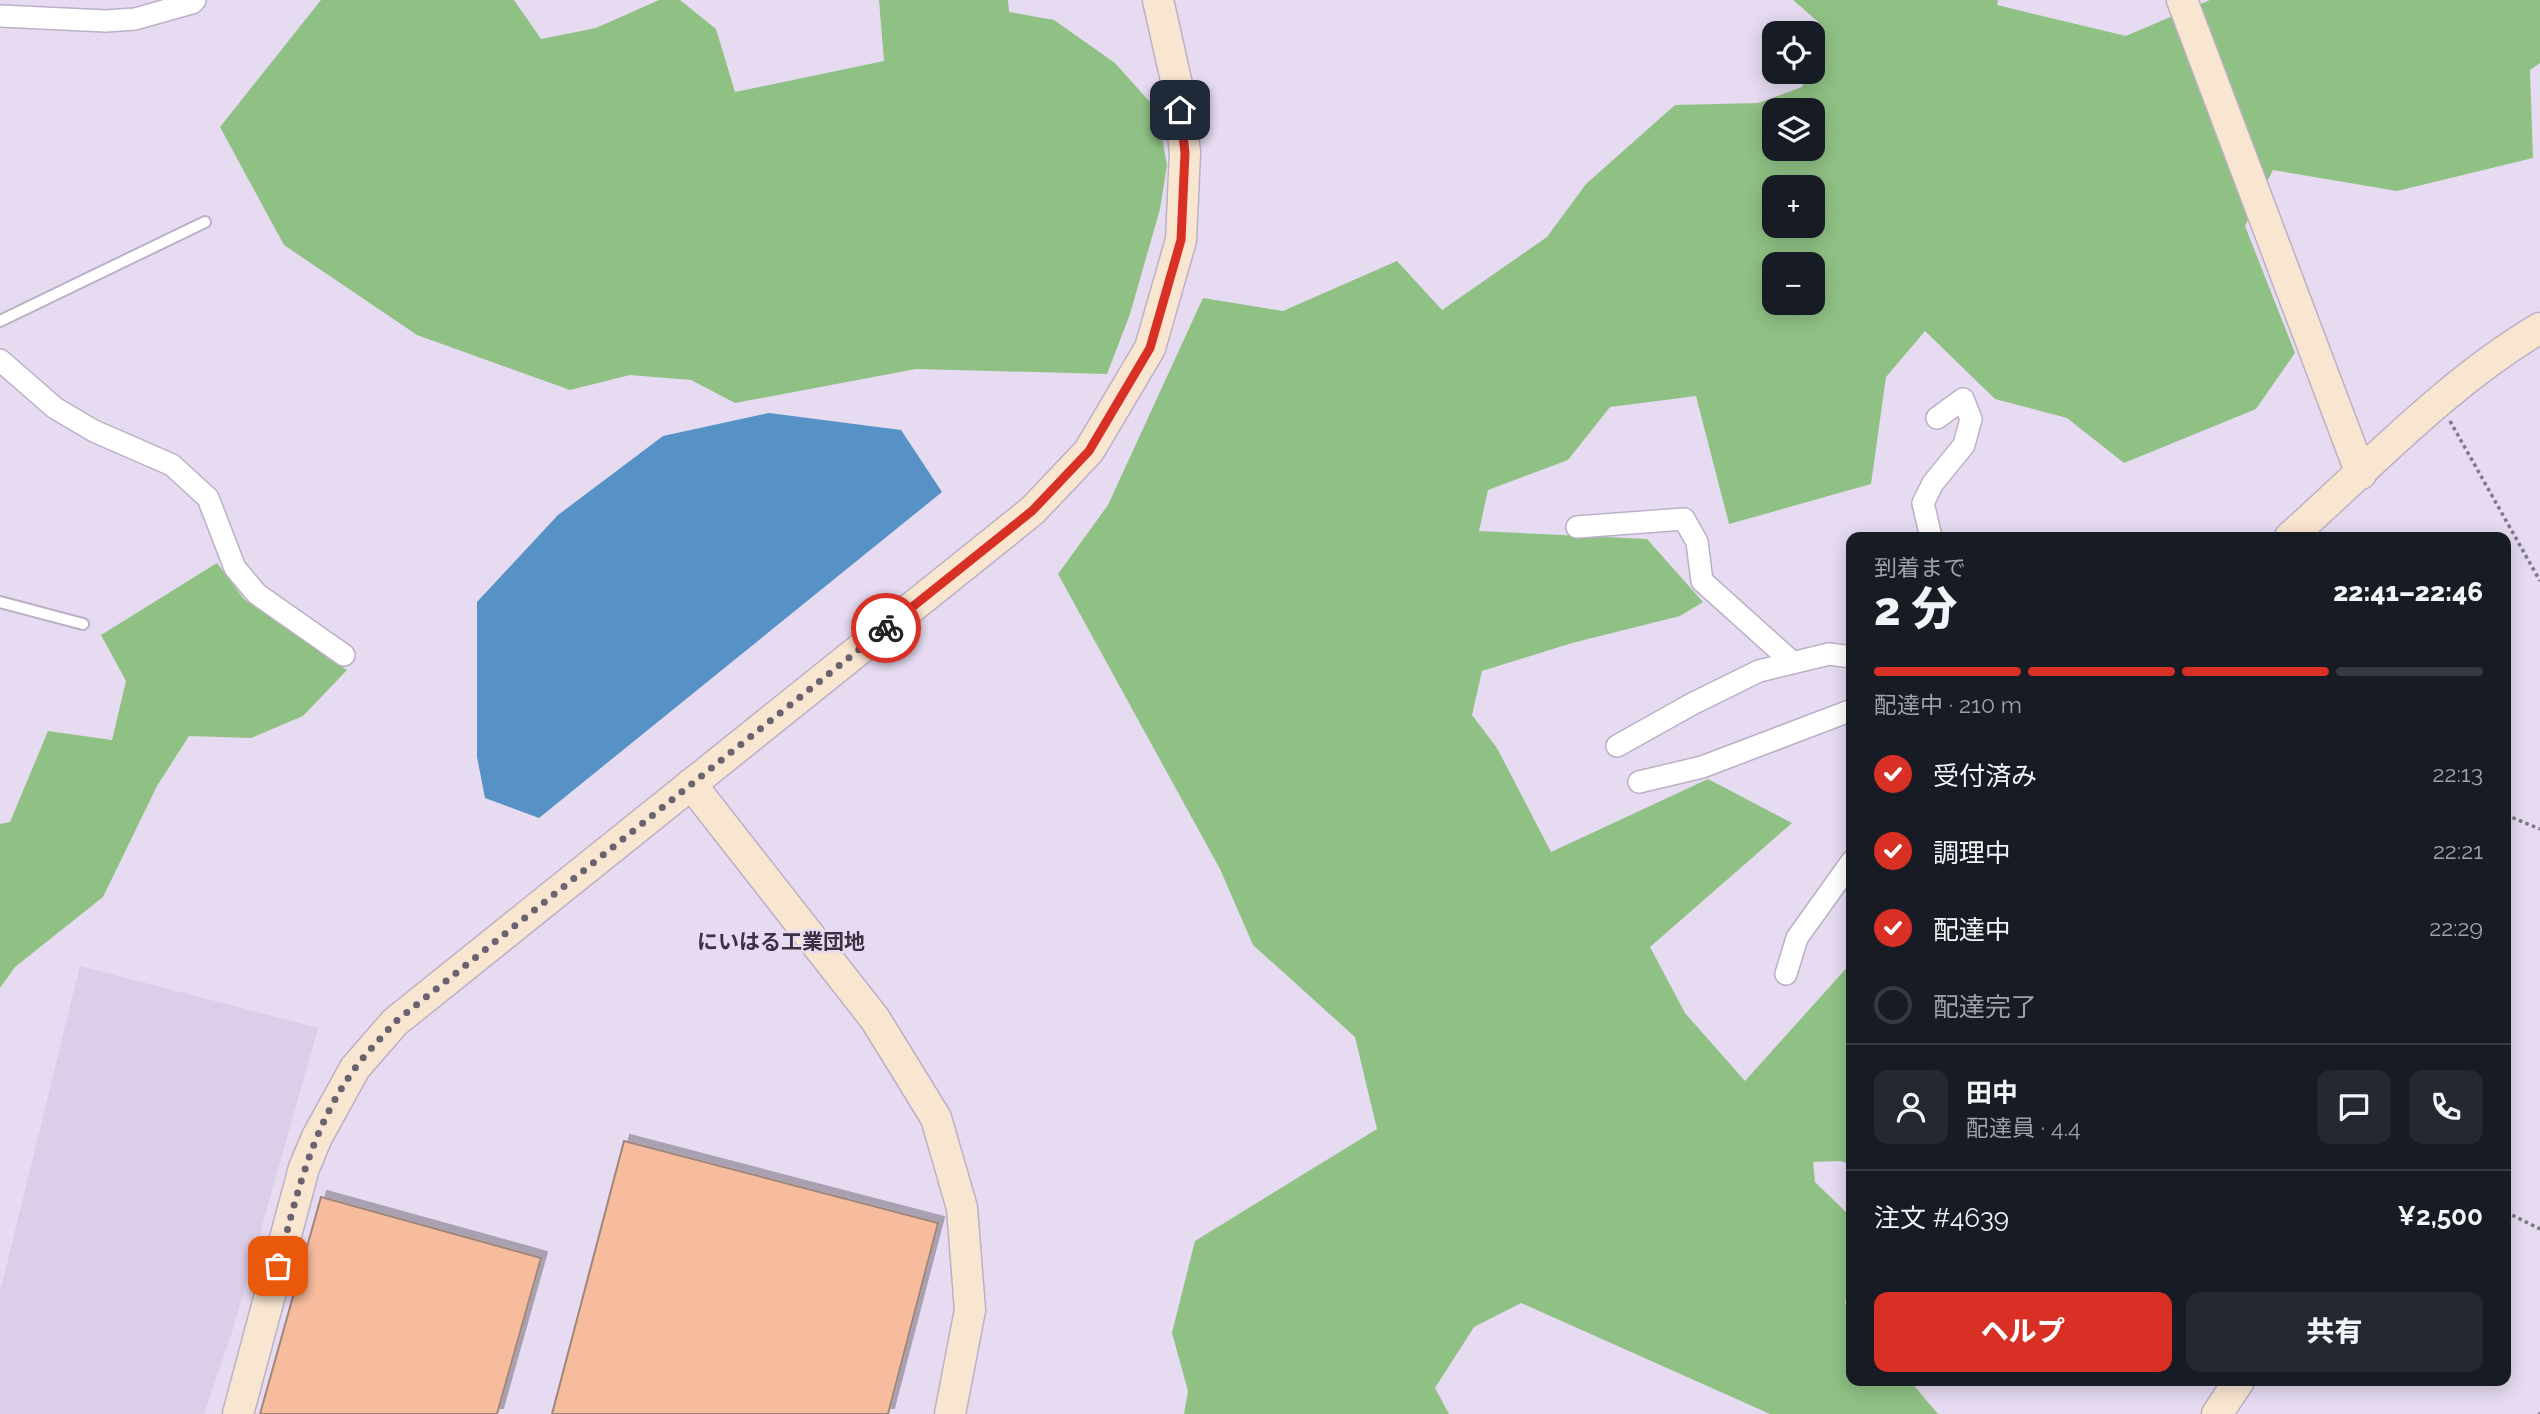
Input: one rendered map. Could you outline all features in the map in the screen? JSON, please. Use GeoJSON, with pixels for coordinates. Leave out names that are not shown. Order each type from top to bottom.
{"type":"FeatureCollection","features":[{"type":"Feature","properties":{"kind":"street"},"geometry":{"type":"LineString","coordinates":[[0,16],[106,21],[135,19],[195,0]]}},
{"type":"Feature","properties":{"kind":"street"},"geometry":{"type":"LineString","coordinates":[[238,1414],[304,1168],[321,1127],[355,1068],[395,1022],[1032,511],[1089,451],[1150,348],[1181,240],[1185,153],[1178,89],[1158,0]]}},
{"type":"Feature","properties":{"kind":"street"},"geometry":{"type":"LineString","coordinates":[[2182,0],[2361,474]]}},
{"type":"Feature","properties":{"kind":"street"},"geometry":{"type":"LineString","coordinates":[[2296,532],[2439,401],[2478,369],[2540,328]]}},
{"type":"Feature","properties":{"kind":"street"},"geometry":{"type":"LineString","coordinates":[[0,360],[55,408],[94,431],[172,465],[208,498],[235,568],[257,594],[344,654]]}},
{"type":"Feature","properties":{"kind":"street"},"geometry":{"type":"LineString","coordinates":[[1930,532],[1923,503],[1933,482],[1964,445],[1971,419],[1963,399],[1937,418]]}},
{"type":"Feature","properties":{"kind":"street"},"geometry":{"type":"LineString","coordinates":[[1577,527],[1684,519],[1697,542],[1702,581],[1792,662]]}},
{"type":"Feature","properties":{"kind":"street"},"geometry":{"type":"LineString","coordinates":[[1617,746],[1692,704],[1759,671],[1829,653],[1846,656]]}},
{"type":"Feature","properties":{"kind":"street"},"geometry":{"type":"LineString","coordinates":[[1639,782],[1702,767],[1846,712]]}},
{"type":"Feature","properties":{"kind":"street"},"geometry":{"type":"LineString","coordinates":[[691,784],[875,1019],[936,1118],[962,1208],[970,1310],[950,1414]]}},
{"type":"Feature","properties":{"kind":"street"},"geometry":{"type":"LineString","coordinates":[[1786,974],[1797,938],[1846,870]]}},
{"type":"Feature","properties":{"kind":"street"},"geometry":{"type":"LineString","coordinates":[[2217,1414],[2236,1386]]}},
{"type":"Feature","properties":{"kind":"lane"},"geometry":{"type":"LineString","coordinates":[[0,321],[205,222]]}},
{"type":"Feature","properties":{"kind":"lane"},"geometry":{"type":"LineString","coordinates":[[0,602],[83,625]]}},
{"type":"Feature","properties":{"kind":"path"},"geometry":{"type":"LineString","coordinates":[[2439,401],[2540,581]]}},
{"type":"Feature","properties":{"kind":"path"},"geometry":{"type":"LineString","coordinates":[[2511,818],[2540,829]]}},
{"type":"Feature","properties":{"kind":"path"},"geometry":{"type":"LineString","coordinates":[[2511,1214],[2540,1229]]}},
{"type":"Feature","properties":{"kind":"shaded area"},"geometry":{"type":"Polygon","coordinates":[[[80,966],[318,1028],[233,1329],[204,1414],[0,1414],[0,1292],[80,966]]]}},
{"type":"Feature","properties":{"kind":"green space"},"geometry":{"type":"Polygon","coordinates":[[[321,0],[514,0],[541,39],[596,28],[659,0],[680,0],[716,29],[735,92],[884,61],[879,0],[1008,0],[1009,12],[1054,20],[1115,63],[1157,110],[1167,165],[1160,209],[1130,314],[1107,374],[916,369],[735,403],[691,380],[630,375],[570,390],[417,335],[284,245],[220,127],[321,0]]]}},
{"type":"Feature","properties":{"kind":"green space"},"geometry":{"type":"Polygon","coordinates":[[[1793,0],[1998,0],[1997,5],[2126,36],[2210,0],[2540,0],[2540,63],[2530,70],[2533,158],[2397,191],[2273,170],[2245,226],[2295,353],[2256,409],[2124,463],[2067,418],[1995,399],[1925,331],[1886,377],[1871,484],[1729,524],[1696,396],[1610,407],[1568,460],[1488,490],[1479,531],[1647,539],[1703,602],[1680,616],[1572,643],[1482,671],[1472,715],[1497,748],[1551,852],[1708,779],[1792,823],[1650,947],[1685,1013],[1745,1081],[1846,969],[1846,1163],[1813,1162],[1815,1182],[1846,1212],[1846,1386],[1914,1386],[1938,1414],[1770,1414],[1521,1303],[1474,1327],[1435,1388],[1449,1414],[1184,1414],[1188,1391],[1172,1333],[1195,1241],[1377,1129],[1355,1037],[1253,945],[1220,869],[1058,574],[1108,505],[1203,298],[1283,311],[1397,261],[1442,310],[1547,237],[1586,184],[1675,105],[1762,102],[1762,161],[1825,161],[1825,98],[1772,98],[1802,87],[1803,84],[1825,84],[1825,21],[1817,21],[1793,0]]]}},
{"type":"Feature","properties":{"kind":"green space"},"geometry":{"type":"Polygon","coordinates":[[[217,563],[244,599],[347,670],[303,716],[251,738],[189,736],[157,786],[103,897],[15,967],[0,988],[0,824],[10,822],[48,731],[112,740],[126,681],[101,635],[217,563]]]}},
{"type":"Feature","properties":{"kind":"water"},"geometry":{"type":"Polygon","coordinates":[[[769,413],[901,430],[942,492],[539,818],[485,798],[477,757],[477,602],[558,515],[663,436],[769,413]]]}},
{"type":"Feature","properties":{"kind":"building"},"geometry":{"type":"Polygon","coordinates":[[[624,1141],[938,1223],[888,1414],[552,1414],[624,1141]]]}},
{"type":"Feature","properties":{"kind":"building"},"geometry":{"type":"Polygon","coordinates":[[[321,1197],[541,1258],[497,1414],[260,1414],[321,1197]]]}},
{"type":"Feature","properties":{"kind":"way so far"},"geometry":{"type":"LineString","coordinates":[[278,1266],[304,1168],[317,1137],[355,1068],[395,1022],[886,628]]}},
{"type":"Feature","properties":{"kind":"district","name":"にいはる工業団地"},"geometry":{"type":"Point","coordinates":[781,942]}},
{"type":"Feature","properties":{"kind":"route"},"geometry":{"type":"LineString","coordinates":[[886,628],[1032,511],[1089,451],[1150,348],[1181,240],[1185,153],[1180,110]]}}]}
